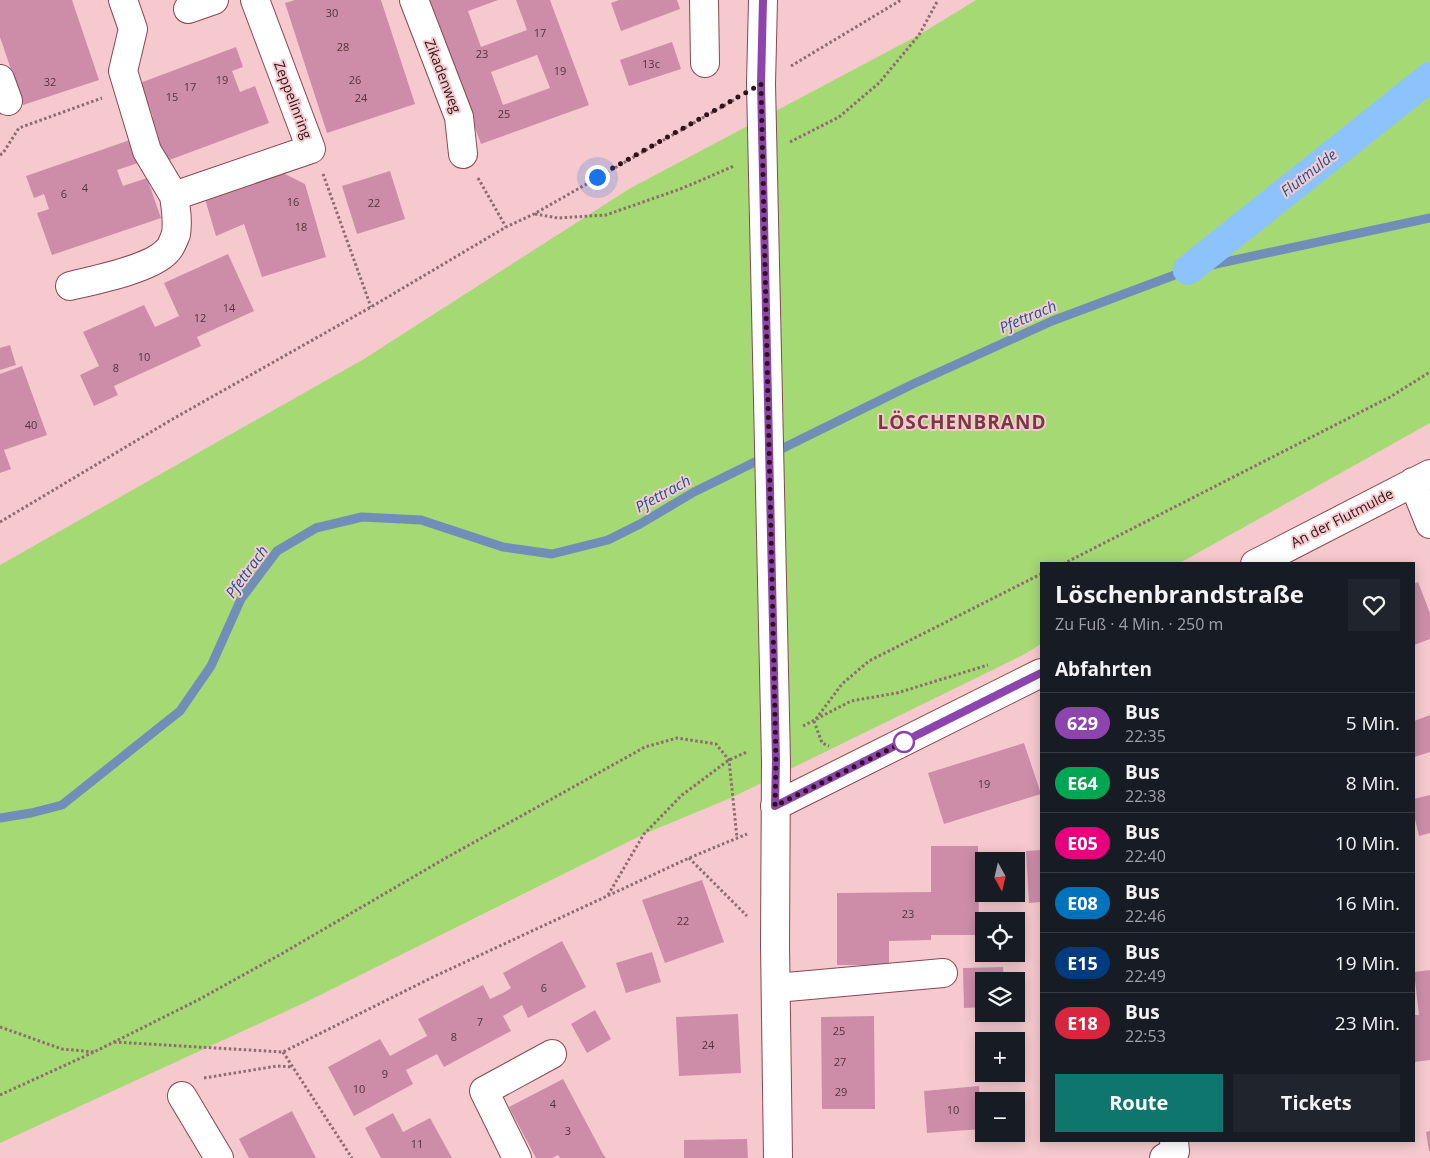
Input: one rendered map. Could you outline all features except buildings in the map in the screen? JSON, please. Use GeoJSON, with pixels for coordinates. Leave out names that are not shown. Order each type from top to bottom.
{"type":"FeatureCollection","features":[{"type":"Feature","properties":{"kind":"street"},"geometry":{"type":"LineString","coordinates":[[70,286],[140,267],[156,260],[168,251],[175,236],[178,219],[174,196],[147,151],[123,71],[133,28],[124,0]]}},
{"type":"Feature","properties":{"kind":"street"},"geometry":{"type":"LineString","coordinates":[[188,9],[214,0]]}},
{"type":"Feature","properties":{"kind":"street","name":"Zeppelinring"},"geometry":{"type":"LineString","coordinates":[[174,196],[311,149],[255,0]]}},
{"type":"Feature","properties":{"kind":"street","name":"Zikadenweg"},"geometry":{"type":"LineString","coordinates":[[414,0],[459,117],[464,154]]}},
{"type":"Feature","properties":{"kind":"street"},"geometry":{"type":"LineString","coordinates":[[704,0],[705,63]]}},
{"type":"Feature","properties":{"kind":"street"},"geometry":{"type":"LineString","coordinates":[[763,0],[761,84],[776,761],[775,945],[778,1158]]}},
{"type":"Feature","properties":{"kind":"street"},"geometry":{"type":"LineString","coordinates":[[1422,478],[1430,524]]}},
{"type":"Feature","properties":{"kind":"street","name":"An der Flutmulde"},"geometry":{"type":"LineString","coordinates":[[1259,562],[1422,478]]}},
{"type":"Feature","properties":{"kind":"street"},"geometry":{"type":"LineString","coordinates":[[775,806],[1040,674]]}},
{"type":"Feature","properties":{"kind":"street"},"geometry":{"type":"LineString","coordinates":[[776,988],[943,973]]}},
{"type":"Feature","properties":{"kind":"street"},"geometry":{"type":"LineString","coordinates":[[517,1158],[484,1092],[552,1054]]}},
{"type":"Feature","properties":{"kind":"street"},"geometry":{"type":"LineString","coordinates":[[182,1096],[219,1158]]}},
{"type":"Feature","properties":{"kind":"street"},"geometry":{"type":"LineString","coordinates":[[1164,1158],[1174,1151],[1174,1142]]}},
{"type":"Feature","properties":{"kind":"path"},"geometry":{"type":"LineString","coordinates":[[0,522],[171,420],[371,307],[506,227],[534,214],[761,84],[902,0]]}},
{"type":"Feature","properties":{"kind":"path"},"geometry":{"type":"LineString","coordinates":[[0,155],[19,128],[128,88]]}},
{"type":"Feature","properties":{"kind":"path"},"geometry":{"type":"LineString","coordinates":[[311,149],[325,178],[371,307]]}},
{"type":"Feature","properties":{"kind":"path"},"geometry":{"type":"LineString","coordinates":[[464,154],[506,227]]}},
{"type":"Feature","properties":{"kind":"path"},"geometry":{"type":"LineString","coordinates":[[1067,562],[1390,397],[1430,372]]}},
{"type":"Feature","properties":{"kind":"path"},"geometry":{"type":"LineString","coordinates":[[996,663],[897,693],[851,701],[814,721],[842,684],[869,661],[1040,575]]}},
{"type":"Feature","properties":{"kind":"path"},"geometry":{"type":"LineString","coordinates":[[0,1095],[94,1052],[215,991],[444,859],[645,747],[677,738],[716,744],[730,760],[737,838]]}},
{"type":"Feature","properties":{"kind":"path"},"geometry":{"type":"LineString","coordinates":[[608,895],[644,834],[682,795],[730,760]]}},
{"type":"Feature","properties":{"kind":"path"},"geometry":{"type":"LineString","coordinates":[[114,1042],[283,1052],[433,977],[608,895],[689,858],[753,832],[775,806]]}},
{"type":"Feature","properties":{"kind":"path"},"geometry":{"type":"LineString","coordinates":[[689,858],[775,945]]}},
{"type":"Feature","properties":{"kind":"path"},"geometry":{"type":"LineString","coordinates":[[0,1027],[62,1049],[94,1052]]}},
{"type":"Feature","properties":{"kind":"path"},"geometry":{"type":"LineString","coordinates":[[283,1052],[352,1158]]}},
{"type":"Feature","properties":{"kind":"path"},"geometry":{"type":"LineString","coordinates":[[182,1096],[185,1088],[197,1080],[277,1066],[293,1067]]}},
{"type":"Feature","properties":{"kind":"green space","name":"Flutmulde"},"geometry":{"type":"Polygon","coordinates":[[[976,0],[1430,0],[1430,423],[1182,562],[1040,562],[1040,645],[1023,655],[733,797],[644,834],[306,1002],[0,1143],[0,565],[364,359],[629,189],[919,35],[976,0]]]}},
{"type":"Feature","properties":{"kind":"waterway","name":"Flutmulde"},"geometry":{"type":"LineString","coordinates":[[1188,270],[1430,77]]}},
{"type":"Feature","properties":{"kind":"waterway","name":"Pfettrach"},"geometry":{"type":"LineString","coordinates":[[0,818],[62,805],[180,711],[211,666],[241,599],[277,551],[316,528],[362,517],[421,520],[503,547],[552,554],[608,540],[640,524],[694,492],[913,384],[1052,321],[1188,270],[1430,218]]}},
{"type":"Feature","properties":{"kind":"bus line","name":"629"},"geometry":{"type":"LineString","coordinates":[[763,0],[761,84],[776,761],[775,806],[1040,674]]}},
{"type":"Feature","properties":{"kind":"district","name":"LÖSCHENBRAND"},"geometry":{"type":"Point","coordinates":[962,422]}},
{"type":"Feature","properties":{"kind":"route"},"geometry":{"type":"LineString","coordinates":[[597,177],[761,84],[776,761],[775,806],[904,742]]}}]}
